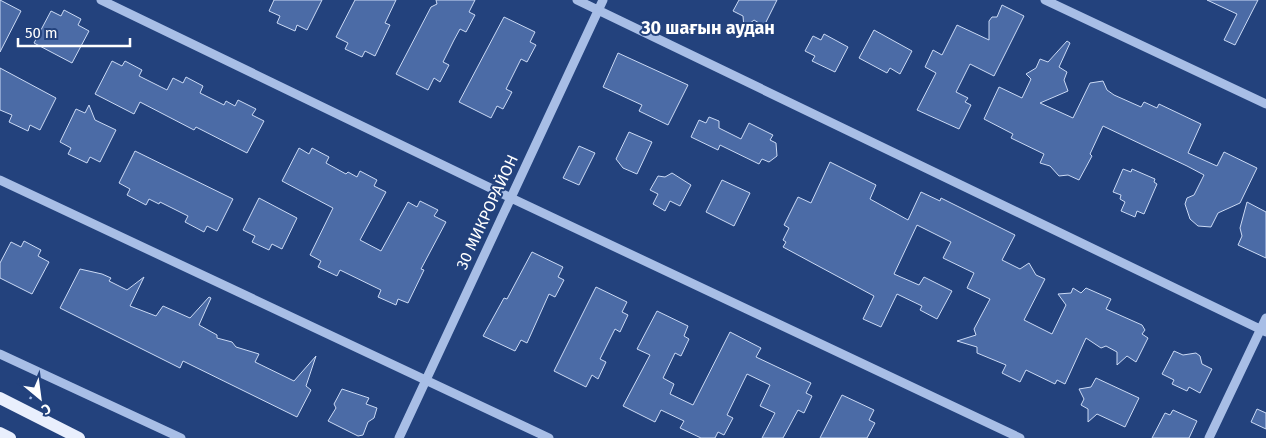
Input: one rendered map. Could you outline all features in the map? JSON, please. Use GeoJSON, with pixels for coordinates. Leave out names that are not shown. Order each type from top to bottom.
{"type":"FeatureCollection","features":[{"type":"Feature","properties":{"kind":"main road"},"geometry":{"type":"LineString","coordinates":[[0,398],[79,438]]}},
{"type":"Feature","properties":{"kind":"main road"},"geometry":{"type":"LineString","coordinates":[[0,433],[10,438]]}},
{"type":"Feature","properties":{"kind":"street"},"geometry":{"type":"LineString","coordinates":[[101,0],[510,197],[1020,438]]}},
{"type":"Feature","properties":{"kind":"street"},"geometry":{"type":"LineString","coordinates":[[577,0],[1263,331]]}},
{"type":"Feature","properties":{"kind":"street","name":"30 МИКРОРАЙОН"},"geometry":{"type":"LineString","coordinates":[[399,438],[603,0]]}},
{"type":"Feature","properties":{"kind":"street"},"geometry":{"type":"LineString","coordinates":[[1045,0],[1266,104]]}},
{"type":"Feature","properties":{"kind":"street"},"geometry":{"type":"LineString","coordinates":[[0,180],[549,438]]}},
{"type":"Feature","properties":{"kind":"street"},"geometry":{"type":"LineString","coordinates":[[1209,438],[1263,331],[1266,318]]}},
{"type":"Feature","properties":{"kind":"street"},"geometry":{"type":"LineString","coordinates":[[0,354],[181,438]]}},
{"type":"Feature","properties":{"kind":"path"},"geometry":{"type":"LineString","coordinates":[[24,410],[40,381]]}},
{"type":"Feature","properties":{"kind":"building"},"geometry":{"type":"Polygon","coordinates":[[[0,0],[21,11],[0,52],[0,0]]]}},
{"type":"Feature","properties":{"kind":"building"},"geometry":{"type":"Polygon","coordinates":[[[274,0],[322,0],[307,30],[297,25],[295,31],[277,23],[280,16],[269,11],[274,0]]]}},
{"type":"Feature","properties":{"kind":"building"},"geometry":{"type":"Polygon","coordinates":[[[355,0],[396,0],[385,23],[390,25],[375,56],[365,51],[362,57],[345,49],[348,43],[336,37],[355,0]]]}},
{"type":"Feature","properties":{"kind":"building"},"geometry":{"type":"Polygon","coordinates":[[[436,0],[475,0],[469,12],[475,15],[466,32],[460,29],[454,40],[443,62],[449,65],[440,82],[434,78],[428,90],[396,74],[431,7],[437,4],[436,0]]]}},
{"type":"Feature","properties":{"kind":"building"},"geometry":{"type":"Polygon","coordinates":[[[739,0],[777,0],[764,26],[754,20],[744,28],[743,16],[733,11],[739,0]]]}},
{"type":"Feature","properties":{"kind":"building"},"geometry":{"type":"Polygon","coordinates":[[[1207,0],[1258,0],[1235,45],[1224,40],[1237,14],[1207,0]]]}},
{"type":"Feature","properties":{"kind":"building"},"geometry":{"type":"Polygon","coordinates":[[[1002,5],[1024,16],[994,76],[970,64],[956,92],[968,98],[965,102],[971,105],[959,129],[917,110],[936,73],[925,67],[933,50],[942,55],[957,25],[989,40],[989,21],[992,17],[997,17],[1002,5]]]}},
{"type":"Feature","properties":{"kind":"building"},"geometry":{"type":"Polygon","coordinates":[[[64,10],[81,19],[78,25],[89,31],[72,63],[34,43],[51,11],[61,16],[64,10]]]}},
{"type":"Feature","properties":{"kind":"building"},"geometry":{"type":"Polygon","coordinates":[[[504,17],[535,32],[530,42],[536,45],[527,62],[521,59],[506,89],[512,92],[503,109],[497,106],[491,118],[459,102],[504,17]]]}},
{"type":"Feature","properties":{"kind":"building"},"geometry":{"type":"Polygon","coordinates":[[[874,30],[912,51],[900,74],[890,68],[887,73],[859,58],[874,30]]]}},
{"type":"Feature","properties":{"kind":"building"},"geometry":{"type":"Polygon","coordinates":[[[824,34],[848,47],[835,72],[812,61],[815,56],[805,51],[813,36],[821,40],[824,34]]]}},
{"type":"Feature","properties":{"kind":"building"},"geometry":{"type":"Polygon","coordinates":[[[1067,41],[1070,43],[1059,67],[1067,72],[1064,80],[1068,91],[1040,103],[1073,118],[1090,83],[1103,81],[1107,90],[1114,95],[1141,107],[1144,102],[1157,108],[1159,104],[1201,124],[1188,153],[1217,166],[1224,152],[1257,168],[1240,203],[1218,213],[1211,227],[1198,226],[1190,219],[1185,204],[1187,198],[1194,195],[1204,175],[1187,166],[1103,126],[1090,154],[1092,156],[1079,180],[1068,175],[1059,176],[1050,166],[1040,163],[1044,154],[1011,138],[1013,134],[984,119],[999,87],[1022,98],[1031,79],[1026,74],[1036,68],[1040,59],[1048,62],[1067,41]]]}},
{"type":"Feature","properties":{"kind":"building"},"geometry":{"type":"Polygon","coordinates":[[[618,53],[688,85],[668,125],[639,111],[642,105],[603,87],[618,53]]]}},
{"type":"Feature","properties":{"kind":"building"},"geometry":{"type":"Polygon","coordinates":[[[112,61],[122,66],[125,61],[142,70],[139,76],[167,90],[173,78],[183,83],[186,77],[203,86],[200,93],[224,105],[226,101],[235,106],[238,100],[256,109],[252,115],[264,121],[247,153],[196,127],[194,130],[140,102],[134,114],[95,94],[112,61]]]}},
{"type":"Feature","properties":{"kind":"building"},"geometry":{"type":"Polygon","coordinates":[[[0,68],[56,98],[40,130],[30,125],[28,131],[9,122],[12,115],[0,110],[0,68]]]}},
{"type":"Feature","properties":{"kind":"building"},"geometry":{"type":"Polygon","coordinates":[[[89,105],[95,120],[116,130],[100,162],[90,157],[87,163],[68,154],[71,148],[60,142],[76,109],[85,113],[89,105]]]}},
{"type":"Feature","properties":{"kind":"building"},"geometry":{"type":"Polygon","coordinates":[[[709,117],[719,121],[719,128],[741,139],[749,123],[773,135],[770,140],[776,143],[777,156],[769,162],[762,159],[759,164],[720,145],[718,150],[691,137],[699,120],[706,123],[709,117]]]}},
{"type":"Feature","properties":{"kind":"building"},"geometry":{"type":"Polygon","coordinates":[[[629,132],[652,142],[637,174],[623,168],[616,159],[629,132]]]}},
{"type":"Feature","properties":{"kind":"building"},"geometry":{"type":"Polygon","coordinates":[[[579,146],[595,153],[579,185],[563,178],[579,146]]]}},
{"type":"Feature","properties":{"kind":"building"},"geometry":{"type":"Polygon","coordinates":[[[299,148],[309,154],[312,148],[329,157],[326,163],[346,174],[348,172],[357,177],[360,171],[377,180],[374,186],[386,192],[360,240],[381,251],[408,202],[417,207],[420,201],[438,210],[434,216],[446,222],[421,269],[424,270],[408,303],[398,299],[396,305],[378,297],[381,290],[340,270],[337,276],[318,267],[321,261],[310,255],[333,208],[282,181],[299,148]]]}},
{"type":"Feature","properties":{"kind":"building"},"geometry":{"type":"Polygon","coordinates":[[[135,151],[233,199],[217,231],[207,226],[204,232],[185,222],[188,216],[160,202],[159,204],[149,199],[146,205],[127,195],[130,189],[119,183],[135,151]]]}},
{"type":"Feature","properties":{"kind":"building"},"geometry":{"type":"Polygon","coordinates":[[[830,162],[876,185],[870,199],[908,220],[921,192],[940,201],[941,198],[1015,235],[1002,260],[1020,269],[1029,263],[1036,275],[1045,279],[1024,320],[1052,334],[1066,305],[1058,294],[1071,293],[1073,288],[1081,293],[1086,288],[1111,299],[1106,309],[1142,325],[1145,330],[1142,334],[1148,338],[1136,362],[1127,356],[1117,365],[1117,352],[1106,346],[1101,348],[1086,338],[1065,384],[1057,380],[1055,384],[1026,370],[1020,382],[1002,373],[1006,365],[977,353],[977,347],[957,341],[976,335],[974,329],[990,299],[967,288],[974,273],[943,258],[951,242],[917,225],[894,274],[919,285],[924,277],[952,291],[937,319],[920,310],[922,306],[897,294],[881,327],[863,319],[874,296],[783,247],[786,242],[783,240],[789,228],[784,225],[798,197],[811,203],[830,162]]]}},
{"type":"Feature","properties":{"kind":"building"},"geometry":{"type":"Polygon","coordinates":[[[1123,169],[1131,172],[1132,169],[1155,179],[1154,182],[1157,184],[1144,214],[1137,211],[1135,217],[1121,211],[1125,202],[1120,199],[1121,195],[1113,192],[1123,169]]]}},
{"type":"Feature","properties":{"kind":"building"},"geometry":{"type":"Polygon","coordinates":[[[672,173],[691,185],[680,206],[670,201],[665,211],[653,204],[658,194],[650,190],[658,176],[665,177],[672,173]]]}},
{"type":"Feature","properties":{"kind":"building"},"geometry":{"type":"Polygon","coordinates":[[[722,180],[750,193],[734,226],[706,212],[722,180]]]}},
{"type":"Feature","properties":{"kind":"building"},"geometry":{"type":"Polygon","coordinates":[[[259,198],[297,218],[282,249],[272,244],[269,250],[252,242],[255,236],[243,230],[259,198]]]}},
{"type":"Feature","properties":{"kind":"building"},"geometry":{"type":"Polygon","coordinates":[[[1247,202],[1266,212],[1266,258],[1238,245],[1242,236],[1240,228],[1247,202]]]}},
{"type":"Feature","properties":{"kind":"building"},"geometry":{"type":"Polygon","coordinates":[[[24,241],[41,250],[38,256],[49,262],[32,294],[0,278],[0,263],[11,242],[21,247],[24,241]]]}},
{"type":"Feature","properties":{"kind":"building"},"geometry":{"type":"Polygon","coordinates":[[[532,252],[563,267],[558,277],[564,280],[555,297],[549,294],[527,343],[521,340],[515,351],[483,336],[504,298],[507,299],[532,252]]]}},
{"type":"Feature","properties":{"kind":"building"},"geometry":{"type":"Polygon","coordinates":[[[80,269],[111,278],[109,281],[127,290],[144,277],[130,306],[156,316],[163,306],[190,318],[209,297],[211,298],[199,325],[217,335],[217,338],[232,342],[236,347],[259,354],[255,362],[294,381],[316,356],[306,386],[311,390],[297,417],[183,361],[180,368],[60,308],[80,269]]]}},
{"type":"Feature","properties":{"kind":"building"},"geometry":{"type":"Polygon","coordinates":[[[596,287],[627,302],[622,312],[628,315],[620,332],[615,329],[600,359],[606,362],[598,379],[592,375],[586,387],[554,371],[596,287]]]}},
{"type":"Feature","properties":{"kind":"building"},"geometry":{"type":"Polygon","coordinates":[[[657,311],[688,326],[684,336],[689,339],[681,356],[675,353],[663,378],[674,384],[670,394],[693,405],[730,332],[761,348],[756,357],[811,383],[806,393],[812,396],[804,413],[798,410],[783,438],[762,438],[775,413],[760,406],[770,385],[747,374],[727,415],[733,418],[724,435],[718,432],[715,438],[701,438],[680,428],[684,421],[661,410],[655,422],[623,406],[650,355],[637,349],[657,311]]]}},
{"type":"Feature","properties":{"kind":"building"},"geometry":{"type":"Polygon","coordinates":[[[1174,351],[1183,355],[1196,353],[1200,356],[1202,364],[1212,369],[1200,393],[1189,387],[1187,391],[1172,384],[1174,380],[1162,374],[1174,351]]]}},
{"type":"Feature","properties":{"kind":"building"},"geometry":{"type":"Polygon","coordinates":[[[1096,378],[1139,398],[1125,427],[1097,414],[1088,422],[1088,409],[1081,405],[1084,399],[1079,389],[1091,387],[1096,378]]]}},
{"type":"Feature","properties":{"kind":"building"},"geometry":{"type":"Polygon","coordinates":[[[342,389],[369,398],[366,404],[377,408],[374,418],[368,422],[363,435],[358,436],[328,421],[336,408],[334,404],[342,389]]]}},
{"type":"Feature","properties":{"kind":"building"},"geometry":{"type":"Polygon","coordinates":[[[842,395],[874,410],[869,420],[875,423],[867,438],[820,438],[842,395]]]}},
{"type":"Feature","properties":{"kind":"building"},"geometry":{"type":"Polygon","coordinates":[[[1257,409],[1266,413],[1266,429],[1251,422],[1257,409]]]}},
{"type":"Feature","properties":{"kind":"building"},"geometry":{"type":"Polygon","coordinates":[[[1173,410],[1197,421],[1189,438],[1152,438],[1165,413],[1170,415],[1173,410]]]}},
{"type":"Feature","properties":{"kind":"district","name":"30 шағын аудан"},"geometry":{"type":"Point","coordinates":[708,28]}}]}
